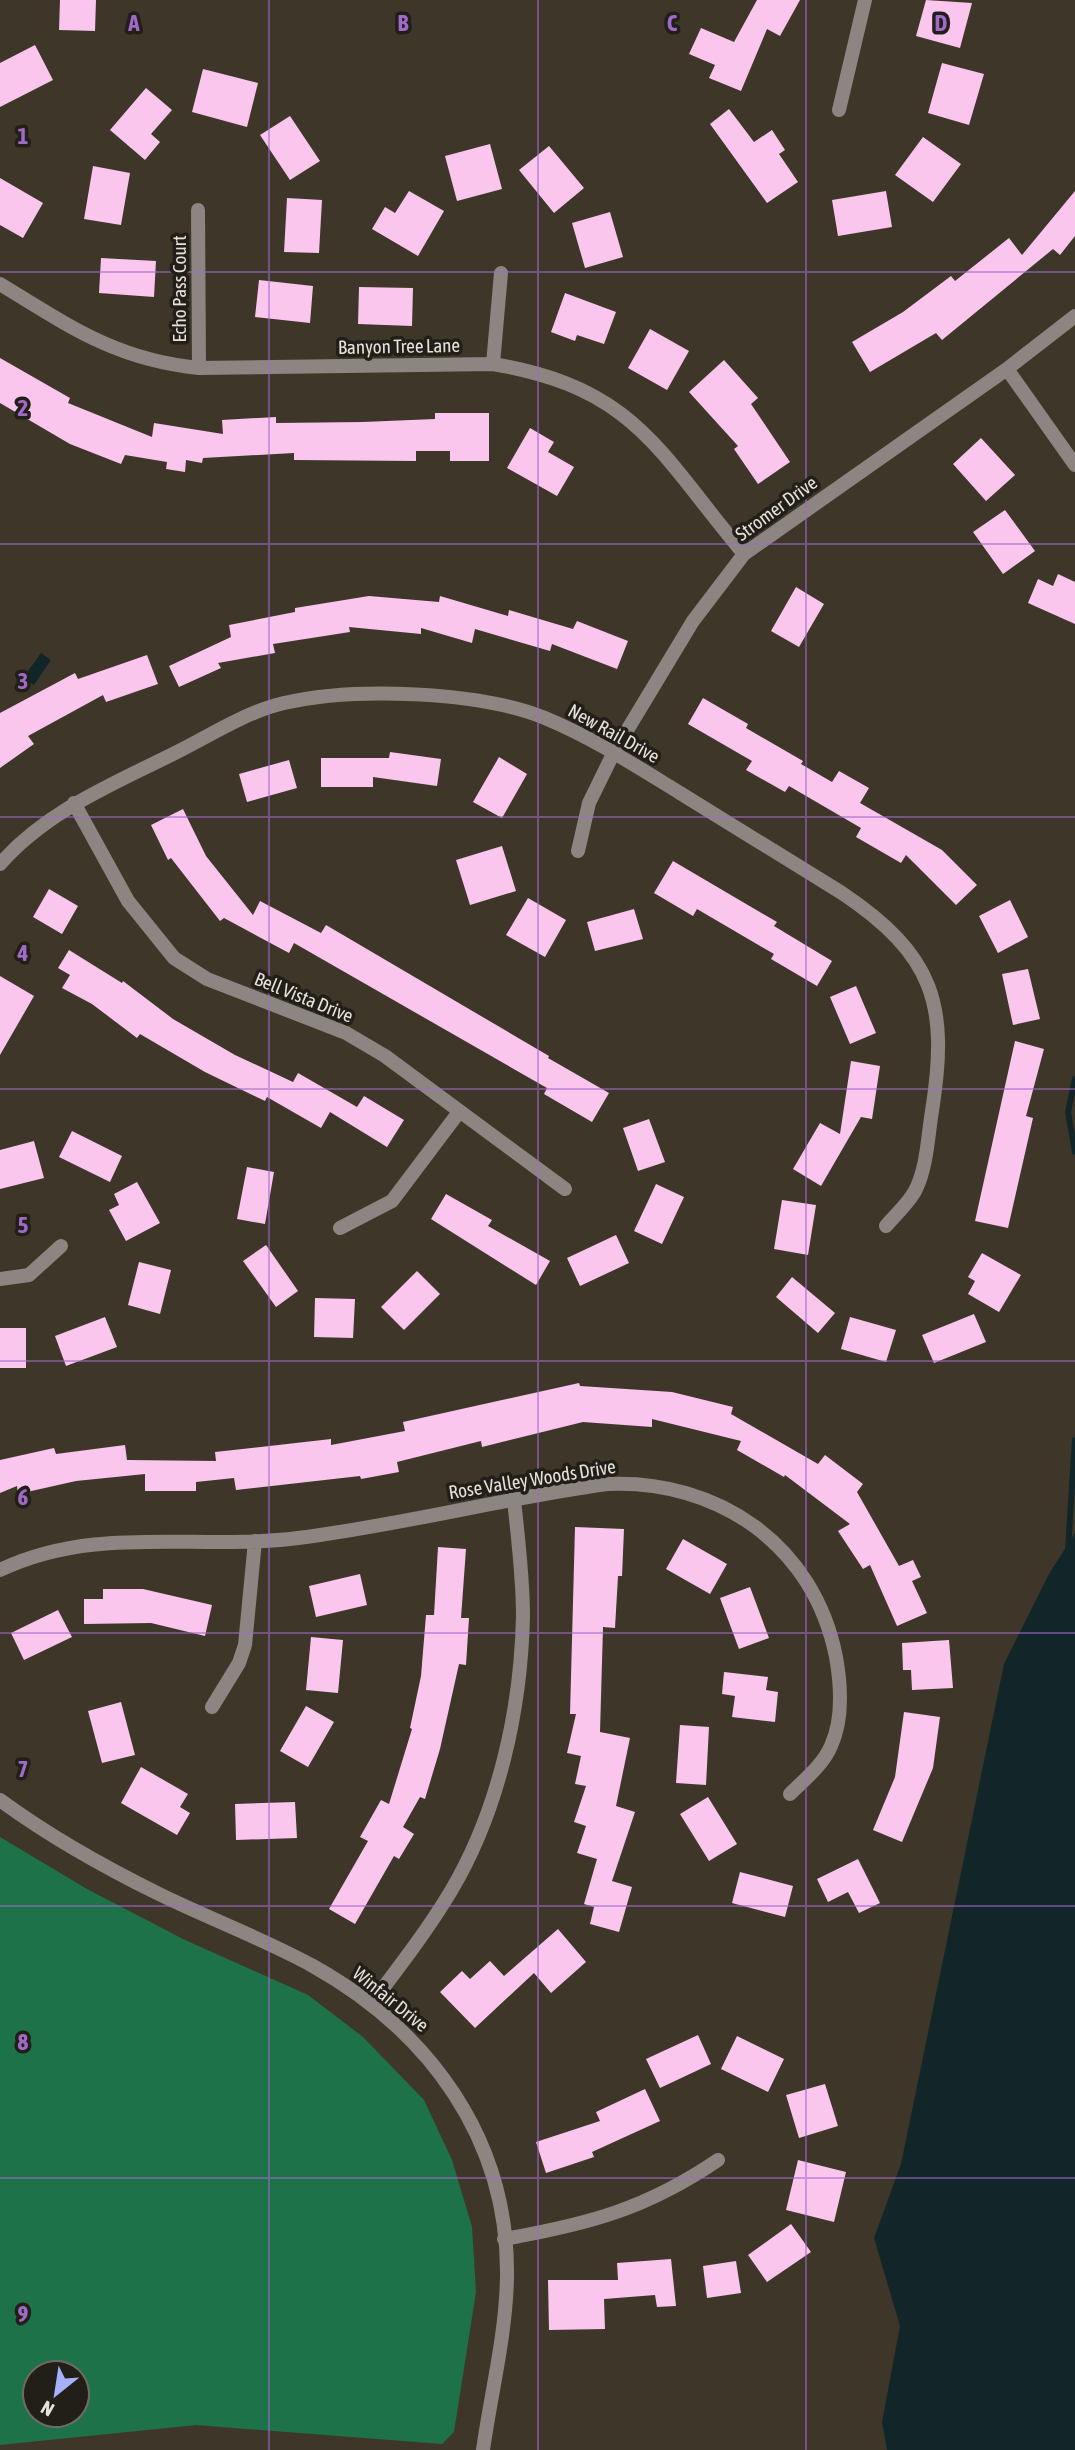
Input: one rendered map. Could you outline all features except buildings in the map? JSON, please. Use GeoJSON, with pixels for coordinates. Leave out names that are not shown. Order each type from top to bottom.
{"type":"FeatureCollection","features":[{"type":"Feature","properties":{"kind":"street"},"geometry":{"type":"LineString","coordinates":[[839,110],[866,0]]}},
{"type":"Feature","properties":{"kind":"street","name":"Echo Pass Court"},"geometry":{"type":"LineString","coordinates":[[198,210],[199,368]]}},
{"type":"Feature","properties":{"kind":"street"},"geometry":{"type":"LineString","coordinates":[[493,364],[501,273]]}},
{"type":"Feature","properties":{"kind":"street","name":"Banyon Tree Lane"},"geometry":{"type":"LineString","coordinates":[[0,284],[91,339],[142,359],[199,368],[493,364],[565,381],[596,396],[623,415],[667,456],[744,554]]}},
{"type":"Feature","properties":{"kind":"street","name":"Stromer Drive"},"geometry":{"type":"LineString","coordinates":[[578,851],[589,803],[614,752],[693,621],[744,554],[1007,369],[1075,316]]}},
{"type":"Feature","properties":{"kind":"street"},"geometry":{"type":"LineString","coordinates":[[1007,369],[1075,465]]}},
{"type":"Feature","properties":{"kind":"street","name":"New Rail Drive"},"geometry":{"type":"LineString","coordinates":[[0,864],[41,825],[74,803],[259,712],[307,699],[406,695],[502,706],[543,718],[614,752],[877,916],[905,945],[919,969],[938,1017],[940,1062],[916,1190],[886,1227]]}},
{"type":"Feature","properties":{"kind":"street","name":"Bell Vista Drive"},"geometry":{"type":"LineString","coordinates":[[74,803],[128,901],[174,958],[207,979],[346,1033],[386,1056],[565,1189]]}},
{"type":"Feature","properties":{"kind":"street"},"geometry":{"type":"LineString","coordinates":[[340,1228],[391,1201],[458,1112]]}},
{"type":"Feature","properties":{"kind":"street"},"geometry":{"type":"LineString","coordinates":[[0,1279],[29,1275],[61,1246]]}},
{"type":"Feature","properties":{"kind":"street","name":"Rose Valley Woods Drive"},"geometry":{"type":"LineString","coordinates":[[0,1570],[39,1554],[91,1544],[298,1538],[607,1484],[666,1487],[723,1506],[779,1546],[818,1603],[839,1673],[836,1735],[823,1760],[790,1794]]}},
{"type":"Feature","properties":{"kind":"street"},"geometry":{"type":"LineString","coordinates":[[371,2004],[423,1934],[452,1889],[485,1818],[502,1765],[522,1649],[522,1580],[514,1500]]}},
{"type":"Feature","properties":{"kind":"street"},"geometry":{"type":"LineString","coordinates":[[212,1707],[239,1663],[245,1645],[255,1541]]}},
{"type":"Feature","properties":{"kind":"street","name":"Winfair Drive"},"geometry":{"type":"LineString","coordinates":[[0,1800],[99,1862],[158,1894],[311,1965],[371,2004],[419,2046],[457,2098],[490,2165],[505,2239],[507,2277],[503,2321],[483,2450]]}},
{"type":"Feature","properties":{"kind":"street"},"geometry":{"type":"LineString","coordinates":[[505,2239],[588,2223],[644,2204],[685,2183],[718,2160]]}},
{"type":"Feature","properties":{"kind":"green space"},"geometry":{"type":"Polygon","coordinates":[[[0,1837],[87,1889],[185,1940],[308,1995],[363,2037],[424,2100],[452,2160],[472,2227],[476,2292],[454,2432],[442,2444],[196,2425],[0,2445],[0,1837]]]}},
{"type":"Feature","properties":{"kind":"water"},"geometry":{"type":"Polygon","coordinates":[[[41,653],[51,660],[34,685],[23,678],[41,653]]]}},
{"type":"Feature","properties":{"kind":"water"},"geometry":{"type":"Polygon","coordinates":[[[1075,1533],[1075,2450],[887,2450],[882,2422],[900,2326],[874,2238],[901,2164],[1004,1664],[1049,1574],[1075,1533]]]}},
{"type":"Feature","properties":{"kind":"waterway"},"geometry":{"type":"LineString","coordinates":[[1075,1079],[1068,1112],[1075,1152]]}},
{"type":"Feature","properties":{"kind":"waterway"},"geometry":{"type":"LineString","coordinates":[[1068,1550],[1075,1440]]}}]}
